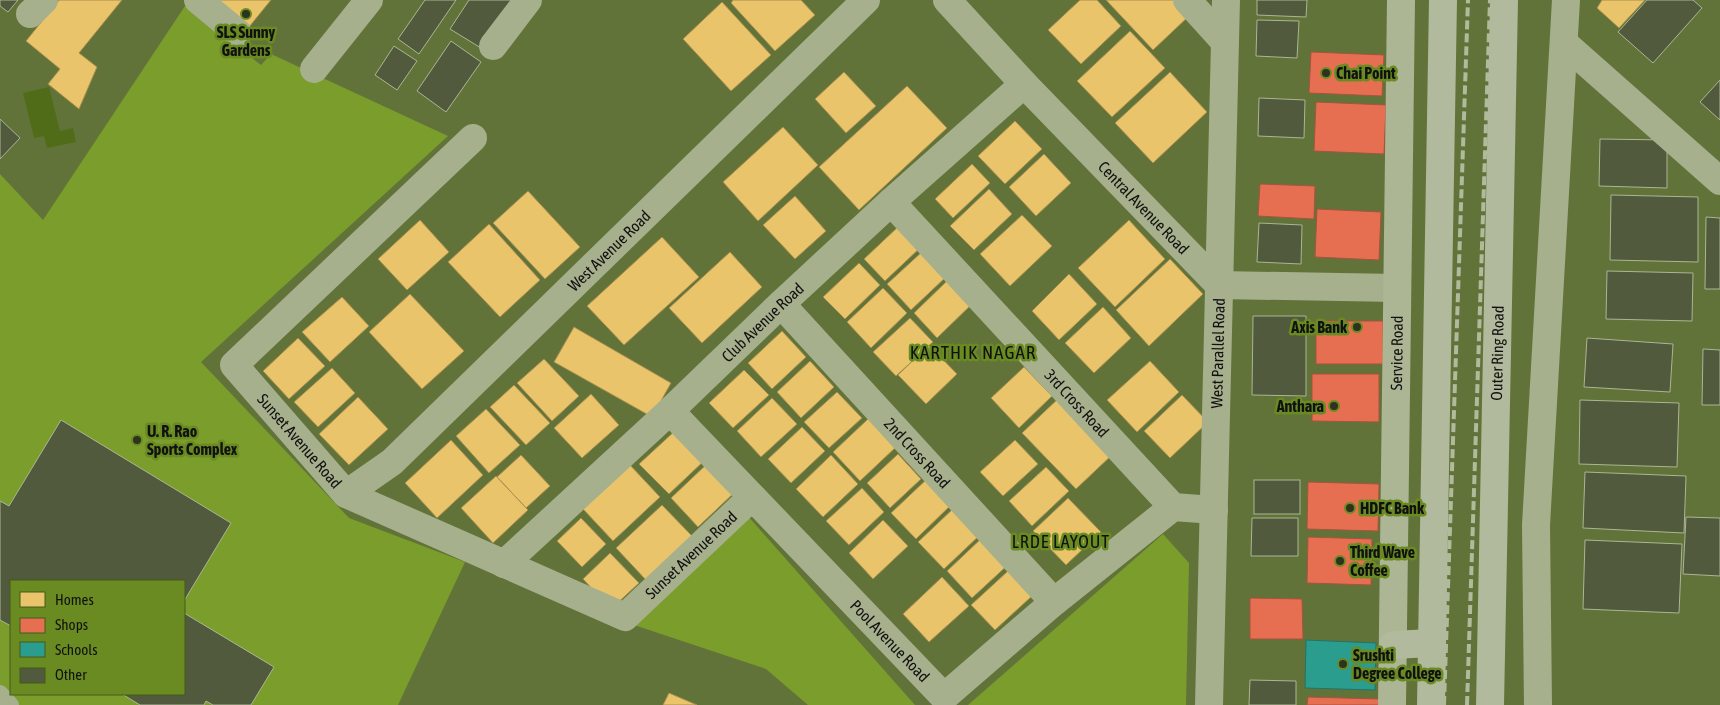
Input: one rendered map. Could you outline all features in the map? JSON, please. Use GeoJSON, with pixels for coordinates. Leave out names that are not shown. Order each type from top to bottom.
{"type":"FeatureCollection","features":[{"type":"Feature","properties":{"kind":"highway"},"geometry":{"type":"LineString","coordinates":[[1431,705],[1443,0]]}},
{"type":"Feature","properties":{"kind":"highway","name":"Outer Ring Road"},"geometry":{"type":"LineString","coordinates":[[1490,705],[1504,0]]}},
{"type":"Feature","properties":{"kind":"highway"},"geometry":{"type":"LineString","coordinates":[[1393,645],[1432,643]]}},
{"type":"Feature","properties":{"kind":"street"},"geometry":{"type":"LineString","coordinates":[[198,0],[238,33]]}},
{"type":"Feature","properties":{"kind":"street"},"geometry":{"type":"LineString","coordinates":[[314,70],[369,0]]}},
{"type":"Feature","properties":{"kind":"street"},"geometry":{"type":"LineString","coordinates":[[493,46],[528,0]]}},
{"type":"Feature","properties":{"kind":"street","name":"West Avenue Road"},"geometry":{"type":"LineString","coordinates":[[346,494],[392,462],[866,0]]}},
{"type":"Feature","properties":{"kind":"street","name":"Central Avenue Road"},"geometry":{"type":"LineString","coordinates":[[947,0],[1024,84],[1219,285]]}},
{"type":"Feature","properties":{"kind":"street"},"geometry":{"type":"LineString","coordinates":[[1187,0],[1226,42]]}},
{"type":"Feature","properties":{"kind":"street","name":"West Parallel Road"},"geometry":{"type":"LineString","coordinates":[[1209,705],[1226,0]]}},
{"type":"Feature","properties":{"kind":"street","name":"Service Road"},"geometry":{"type":"LineString","coordinates":[[1392,705],[1401,0]]}},
{"type":"Feature","properties":{"kind":"street"},"geometry":{"type":"LineString","coordinates":[[1538,705],[1536,525],[1566,0]]}},
{"type":"Feature","properties":{"kind":"street"},"geometry":{"type":"LineString","coordinates":[[1564,42],[1720,181]]}},
{"type":"Feature","properties":{"kind":"street","name":"Club Avenue Road"},"geometry":{"type":"LineString","coordinates":[[504,564],[670,411],[891,202],[1024,84]]}},
{"type":"Feature","properties":{"kind":"street","name":"Sunset Avenue Road"},"geometry":{"type":"LineString","coordinates":[[472,138],[234,365],[346,494],[625,616],[752,497]]}},
{"type":"Feature","properties":{"kind":"street","name":"3rd Cross Road"},"geometry":{"type":"LineString","coordinates":[[891,202],[1173,507]]}},
{"type":"Feature","properties":{"kind":"street"},"geometry":{"type":"LineString","coordinates":[[1219,285],[1397,288]]}},
{"type":"Feature","properties":{"kind":"street","name":"2nd Cross Road"},"geometry":{"type":"LineString","coordinates":[[781,304],[1054,602]]}},
{"type":"Feature","properties":{"kind":"street","name":"Pool Avenue Road"},"geometry":{"type":"LineString","coordinates":[[670,411],[944,697],[1054,602],[1173,507]]}},
{"type":"Feature","properties":{"kind":"street"},"geometry":{"type":"LineString","coordinates":[[1173,507],[1214,510]]}},
{"type":"Feature","properties":{"kind":"lane"},"geometry":{"type":"LineString","coordinates":[[0,693],[10,705]]}},
{"type":"Feature","properties":{"kind":"shaded area","name":"U. R. Rao Sports Complex"},"geometry":{"type":"Polygon","coordinates":[[[185,6],[261,65],[271,54],[448,136],[201,362],[349,518],[465,562],[398,705],[0,705],[0,174],[43,220],[185,6]]]}},
{"type":"Feature","properties":{"kind":"shaded area"},"geometry":{"type":"Polygon","coordinates":[[[49,87],[60,131],[73,128],[76,142],[47,148],[44,136],[34,138],[23,93],[49,87]]]}},
{"type":"Feature","properties":{"kind":"shaded area"},"geometry":{"type":"Polygon","coordinates":[[[747,515],[915,705],[808,705],[766,669],[631,624],[747,515]]]}},
{"type":"Feature","properties":{"kind":"shaded area"},"geometry":{"type":"Polygon","coordinates":[[[1163,534],[1189,563],[1186,705],[968,705],[1163,534]]]}},
{"type":"Feature","properties":{"kind":"building: Homes"},"geometry":{"type":"Polygon","coordinates":[[[59,0],[122,0],[79,53],[97,67],[79,109],[48,84],[60,69],[26,41],[59,0]]]}},
{"type":"Feature","properties":{"kind":"building: Homes","name":"SLS Sunny Gardens"},"geometry":{"type":"Polygon","coordinates":[[[215,0],[271,0],[249,27],[215,0]]]}},
{"type":"Feature","properties":{"kind":"building: Homes"},"geometry":{"type":"Polygon","coordinates":[[[733,0],[801,0],[815,15],[775,51],[731,3],[733,0]]]}},
{"type":"Feature","properties":{"kind":"building: Homes"},"geometry":{"type":"Polygon","coordinates":[[[1080,0],[1097,0],[1121,26],[1081,64],[1048,30],[1080,0]]]}},
{"type":"Feature","properties":{"kind":"building: Homes"},"geometry":{"type":"Polygon","coordinates":[[[1106,0],[1174,0],[1189,16],[1153,50],[1106,0]]]}},
{"type":"Feature","properties":{"kind":"building: Homes"},"geometry":{"type":"Polygon","coordinates":[[[1602,0],[1645,0],[1619,28],[1597,8],[1602,0]]]}},
{"type":"Feature","properties":{"kind":"building: Homes"},"geometry":{"type":"Polygon","coordinates":[[[722,2],[771,55],[731,91],[683,39],[722,2]]]}},
{"type":"Feature","properties":{"kind":"building: Homes"},"geometry":{"type":"Polygon","coordinates":[[[1130,31],[1165,68],[1112,117],[1077,81],[1130,31]]]}},
{"type":"Feature","properties":{"kind":"building: Homes"},"geometry":{"type":"Polygon","coordinates":[[[844,72],[876,106],[846,133],[815,99],[844,72]]]}},
{"type":"Feature","properties":{"kind":"building: Homes"},"geometry":{"type":"Polygon","coordinates":[[[1170,72],[1207,112],[1153,163],[1115,123],[1170,72]]]}},
{"type":"Feature","properties":{"kind":"building: Homes"},"geometry":{"type":"Polygon","coordinates":[[[907,86],[947,128],[859,210],[819,167],[907,86]]]}},
{"type":"Feature","properties":{"kind":"building: Homes"},"geometry":{"type":"Polygon","coordinates":[[[1015,121],[1042,149],[1005,184],[978,156],[1015,121]]]}},
{"type":"Feature","properties":{"kind":"building: Homes"},"geometry":{"type":"Polygon","coordinates":[[[783,127],[818,165],[758,221],[723,182],[783,127]]]}},
{"type":"Feature","properties":{"kind":"building: Homes"},"geometry":{"type":"Polygon","coordinates":[[[1044,154],[1071,183],[1036,216],[1009,187],[1044,154]]]}},
{"type":"Feature","properties":{"kind":"building: Homes"},"geometry":{"type":"Polygon","coordinates":[[[972,164],[990,183],[953,218],[935,199],[972,164]]]}},
{"type":"Feature","properties":{"kind":"building: Homes"},"geometry":{"type":"Polygon","coordinates":[[[989,189],[1012,214],[974,250],[950,226],[989,189]]]}},
{"type":"Feature","properties":{"kind":"building: Homes"},"geometry":{"type":"Polygon","coordinates":[[[528,191],[580,247],[545,279],[493,223],[528,191]]]}},
{"type":"Feature","properties":{"kind":"building: Homes"},"geometry":{"type":"Polygon","coordinates":[[[795,196],[826,231],[795,259],[763,225],[795,196]]]}},
{"type":"Feature","properties":{"kind":"building: Homes"},"geometry":{"type":"Polygon","coordinates":[[[1022,215],[1052,246],[1010,286],[980,254],[1022,215]]]}},
{"type":"Feature","properties":{"kind":"building: Homes"},"geometry":{"type":"Polygon","coordinates":[[[420,220],[449,252],[407,290],[378,259],[420,220]]]}},
{"type":"Feature","properties":{"kind":"building: Homes"},"geometry":{"type":"Polygon","coordinates":[[[1129,220],[1165,259],[1115,307],[1078,268],[1129,220]]]}},
{"type":"Feature","properties":{"kind":"building: Homes"},"geometry":{"type":"Polygon","coordinates":[[[489,224],[540,280],[500,317],[448,262],[489,224]]]}},
{"type":"Feature","properties":{"kind":"building: Homes"},"geometry":{"type":"Polygon","coordinates":[[[900,225],[922,246],[885,281],[864,259],[900,225]]]}},
{"type":"Feature","properties":{"kind":"building: Homes"},"geometry":{"type":"Polygon","coordinates":[[[662,237],[699,277],[624,345],[587,306],[662,237]]]}},
{"type":"Feature","properties":{"kind":"building: Homes"},"geometry":{"type":"Polygon","coordinates":[[[923,251],[947,276],[911,310],[887,284],[923,251]]]}},
{"type":"Feature","properties":{"kind":"building: Homes"},"geometry":{"type":"Polygon","coordinates":[[[730,252],[762,287],[702,343],[669,308],[730,252]]]}},
{"type":"Feature","properties":{"kind":"building: Homes"},"geometry":{"type":"Polygon","coordinates":[[[1170,259],[1203,294],[1149,346],[1116,310],[1170,259]]]}},
{"type":"Feature","properties":{"kind":"building: Homes"},"geometry":{"type":"Polygon","coordinates":[[[859,263],[880,285],[845,319],[823,297],[859,263]]]}},
{"type":"Feature","properties":{"kind":"building: Homes"},"geometry":{"type":"Polygon","coordinates":[[[1069,274],[1097,304],[1059,340],[1032,311],[1069,274]]]}},
{"type":"Feature","properties":{"kind":"building: Homes"},"geometry":{"type":"Polygon","coordinates":[[[950,278],[973,303],[937,338],[914,313],[950,278]]]}},
{"type":"Feature","properties":{"kind":"building: Homes"},"geometry":{"type":"Polygon","coordinates":[[[883,288],[907,313],[871,348],[847,322],[883,288]]]}},
{"type":"Feature","properties":{"kind":"building: Homes"},"geometry":{"type":"Polygon","coordinates":[[[410,294],[464,351],[422,389],[369,332],[410,294]]]}},
{"type":"Feature","properties":{"kind":"building: Homes"},"geometry":{"type":"Polygon","coordinates":[[[342,297],[369,326],[330,362],[302,332],[342,297]]]}},
{"type":"Feature","properties":{"kind":"building: Homes"},"geometry":{"type":"Polygon","coordinates":[[[1103,307],[1131,338],[1094,373],[1065,343],[1103,307]]]}},
{"type":"Feature","properties":{"kind":"building: Homes"},"geometry":{"type":"Polygon","coordinates":[[[910,318],[933,342],[896,376],[873,352],[910,318]]]}},
{"type":"Feature","properties":{"kind":"building: Homes"},"geometry":{"type":"Polygon","coordinates":[[[574,327],[671,383],[652,417],[554,362],[574,327]]]}},
{"type":"Feature","properties":{"kind":"building: Homes"},"geometry":{"type":"Polygon","coordinates":[[[782,331],[806,357],[772,389],[748,363],[782,331]]]}},
{"type":"Feature","properties":{"kind":"building: Homes"},"geometry":{"type":"Polygon","coordinates":[[[298,338],[325,366],[289,399],[263,371],[298,338]]]}},
{"type":"Feature","properties":{"kind":"building: Homes"},"geometry":{"type":"Polygon","coordinates":[[[929,345],[957,374],[926,404],[898,375],[929,345]]]}},
{"type":"Feature","properties":{"kind":"building: Homes"},"geometry":{"type":"Polygon","coordinates":[[[544,359],[579,396],[552,421],[517,383],[544,359]]]}},
{"type":"Feature","properties":{"kind":"building: Homes"},"geometry":{"type":"Polygon","coordinates":[[[810,361],[834,387],[801,418],[777,392],[810,361]]]}},
{"type":"Feature","properties":{"kind":"building: Homes"},"geometry":{"type":"Polygon","coordinates":[[[1150,361],[1179,392],[1137,432],[1107,400],[1150,361]]]}},
{"type":"Feature","properties":{"kind":"building: Homes"},"geometry":{"type":"Polygon","coordinates":[[[1024,367],[1052,396],[1019,428],[991,398],[1024,367]]]}},
{"type":"Feature","properties":{"kind":"building: Homes"},"geometry":{"type":"Polygon","coordinates":[[[332,368],[355,393],[318,427],[294,402],[332,368]]]}},
{"type":"Feature","properties":{"kind":"building: Homes"},"geometry":{"type":"Polygon","coordinates":[[[744,370],[769,395],[733,428],[709,403],[744,370]]]}},
{"type":"Feature","properties":{"kind":"building: Homes"},"geometry":{"type":"Polygon","coordinates":[[[514,385],[550,423],[526,445],[490,407],[514,385]]]}},
{"type":"Feature","properties":{"kind":"building: Homes"},"geometry":{"type":"Polygon","coordinates":[[[837,392],[862,418],[829,448],[804,422],[837,392]]]}},
{"type":"Feature","properties":{"kind":"building: Homes"},"geometry":{"type":"Polygon","coordinates":[[[591,394],[619,425],[582,458],[554,428],[591,394]]]}},
{"type":"Feature","properties":{"kind":"building: Homes"},"geometry":{"type":"Polygon","coordinates":[[[1182,395],[1208,422],[1170,458],[1144,431],[1182,395]]]}},
{"type":"Feature","properties":{"kind":"building: Homes"},"geometry":{"type":"Polygon","coordinates":[[[1061,396],[1114,453],[1076,489],[1022,433],[1061,396]]]}},
{"type":"Feature","properties":{"kind":"building: Homes"},"geometry":{"type":"Polygon","coordinates":[[[358,397],[388,429],[349,465],[319,434],[358,397]]]}},
{"type":"Feature","properties":{"kind":"building: Homes"},"geometry":{"type":"Polygon","coordinates":[[[772,398],[797,424],[761,457],[737,431],[772,398]]]}},
{"type":"Feature","properties":{"kind":"building: Homes"},"geometry":{"type":"Polygon","coordinates":[[[486,409],[520,445],[489,473],[456,436],[486,409]]]}},
{"type":"Feature","properties":{"kind":"building: Homes"},"geometry":{"type":"Polygon","coordinates":[[[868,419],[896,447],[860,481],[833,452],[868,419]]]}},
{"type":"Feature","properties":{"kind":"building: Homes"},"geometry":{"type":"Polygon","coordinates":[[[802,427],[825,451],[791,483],[768,459],[802,427]]]}},
{"type":"Feature","properties":{"kind":"building: Homes"},"geometry":{"type":"Polygon","coordinates":[[[677,429],[706,459],[669,494],[639,464],[677,429]]]}},
{"type":"Feature","properties":{"kind":"building: Homes"},"geometry":{"type":"Polygon","coordinates":[[[451,440],[483,475],[437,518],[405,483],[451,440]]]}},
{"type":"Feature","properties":{"kind":"building: Homes"},"geometry":{"type":"Polygon","coordinates":[[[1015,440],[1038,464],[1003,496],[980,472],[1015,440]]]}},
{"type":"Feature","properties":{"kind":"building: Homes"},"geometry":{"type":"Polygon","coordinates":[[[898,454],[921,479],[890,508],[867,483],[898,454]]]}},
{"type":"Feature","properties":{"kind":"building: Homes"},"geometry":{"type":"Polygon","coordinates":[[[521,455],[550,486],[526,508],[497,477],[521,455]]]}},
{"type":"Feature","properties":{"kind":"building: Homes"},"geometry":{"type":"Polygon","coordinates":[[[831,455],[858,484],[823,517],[796,489],[831,455]]]}},
{"type":"Feature","properties":{"kind":"building: Homes"},"geometry":{"type":"Polygon","coordinates":[[[709,462],[736,491],[698,527],[671,498],[709,462]]]}},
{"type":"Feature","properties":{"kind":"building: Homes"},"geometry":{"type":"Polygon","coordinates":[[[630,465],[660,497],[613,541],[583,509],[630,465]]]}},
{"type":"Feature","properties":{"kind":"building: Homes"},"geometry":{"type":"Polygon","coordinates":[[[1046,467],[1069,491],[1032,526],[1009,501],[1046,467]]]}},
{"type":"Feature","properties":{"kind":"building: Homes"},"geometry":{"type":"Polygon","coordinates":[[[496,476],[528,510],[493,543],[461,508],[496,476]]]}},
{"type":"Feature","properties":{"kind":"building: Homes"},"geometry":{"type":"Polygon","coordinates":[[[928,478],[952,504],[916,539],[891,513],[928,478]]]}},
{"type":"Feature","properties":{"kind":"building: Homes"},"geometry":{"type":"Polygon","coordinates":[[[862,488],[884,512],[849,545],[826,521],[862,488]]]}},
{"type":"Feature","properties":{"kind":"building: Homes"},"geometry":{"type":"Polygon","coordinates":[[[1068,498],[1101,532],[1066,565],[1033,531],[1068,498]]]}},
{"type":"Feature","properties":{"kind":"building: Homes"},"geometry":{"type":"Polygon","coordinates":[[[662,505],[692,536],[646,580],[616,548],[662,505]]]}},
{"type":"Feature","properties":{"kind":"building: Homes"},"geometry":{"type":"Polygon","coordinates":[[[956,506],[982,533],[944,569],[918,542],[956,506]]]}},
{"type":"Feature","properties":{"kind":"building: Homes"},"geometry":{"type":"Polygon","coordinates":[[[581,518],[606,544],[582,567],[557,541],[581,518]]]}},
{"type":"Feature","properties":{"kind":"building: Homes"},"geometry":{"type":"Polygon","coordinates":[[[883,520],[908,546],[873,579],[849,553],[883,520]]]}},
{"type":"Feature","properties":{"kind":"building: Homes"},"geometry":{"type":"Polygon","coordinates":[[[985,535],[1011,562],[972,598],[947,571],[985,535]]]}},
{"type":"Feature","properties":{"kind":"building: Homes"},"geometry":{"type":"Polygon","coordinates":[[[610,553],[639,583],[611,609],[583,579],[610,553]]]}},
{"type":"Feature","properties":{"kind":"building: Homes"},"geometry":{"type":"Polygon","coordinates":[[[1008,571],[1032,596],[995,630],[971,605],[1008,571]]]}},
{"type":"Feature","properties":{"kind":"building: Homes"},"geometry":{"type":"Polygon","coordinates":[[[942,577],[969,606],[929,642],[903,614],[942,577]]]}},
{"type":"Feature","properties":{"kind":"building: Homes"},"geometry":{"type":"Polygon","coordinates":[[[669,693],[697,705],[663,705],[669,693]]]}},
{"type":"Feature","properties":{"kind":"building: Shops"},"geometry":{"type":"Polygon","coordinates":[[[1311,52],[1384,55],[1382,96],[1309,93],[1311,52]]]}},
{"type":"Feature","properties":{"kind":"building: Shops"},"geometry":{"type":"Polygon","coordinates":[[[1316,102],[1386,105],[1384,154],[1314,151],[1316,102]]]}},
{"type":"Feature","properties":{"kind":"building: Shops"},"geometry":{"type":"Polygon","coordinates":[[[1260,184],[1315,186],[1314,219],[1258,216],[1260,184]]]}},
{"type":"Feature","properties":{"kind":"building: Shops"},"geometry":{"type":"Polygon","coordinates":[[[1317,209],[1381,212],[1379,260],[1315,257],[1317,209]]]}},
{"type":"Feature","properties":{"kind":"building: Shops"},"geometry":{"type":"Polygon","coordinates":[[[1316,321],[1383,321],[1383,364],[1316,364],[1316,321]]]}},
{"type":"Feature","properties":{"kind":"building: Shops"},"geometry":{"type":"Polygon","coordinates":[[[1312,374],[1379,374],[1379,422],[1312,421],[1312,374]]]}},
{"type":"Feature","properties":{"kind":"building: Shops"},"geometry":{"type":"Polygon","coordinates":[[[1308,482],[1379,484],[1378,531],[1307,529],[1308,482]]]}},
{"type":"Feature","properties":{"kind":"building: Shops"},"geometry":{"type":"Polygon","coordinates":[[[1308,537],[1372,539],[1371,585],[1307,583],[1308,537]]]}},
{"type":"Feature","properties":{"kind":"building: Shops"},"geometry":{"type":"Polygon","coordinates":[[[1250,598],[1302,599],[1303,639],[1250,639],[1250,598]]]}},
{"type":"Feature","properties":{"kind":"building: Shops"},"geometry":{"type":"Polygon","coordinates":[[[1308,697],[1379,699],[1379,705],[1307,705],[1308,697]]]}},
{"type":"Feature","properties":{"kind":"building: Schools"},"geometry":{"type":"Polygon","coordinates":[[[1306,640],[1376,643],[1375,690],[1305,688],[1306,640]]]}},
{"type":"Feature","properties":{"kind":"building: Other"},"geometry":{"type":"Polygon","coordinates":[[[0,0],[18,0],[8,12],[0,6],[0,0]]]}},
{"type":"Feature","properties":{"kind":"building: Other"},"geometry":{"type":"Polygon","coordinates":[[[425,0],[456,0],[419,54],[398,39],[425,0]]]}},
{"type":"Feature","properties":{"kind":"building: Other"},"geometry":{"type":"Polygon","coordinates":[[[469,0],[512,0],[481,48],[450,29],[469,0]]]}},
{"type":"Feature","properties":{"kind":"building: Other"},"geometry":{"type":"Polygon","coordinates":[[[1257,0],[1307,0],[1306,17],[1257,15],[1257,0]]]}},
{"type":"Feature","properties":{"kind":"building: Other"},"geometry":{"type":"Polygon","coordinates":[[[1647,0],[1693,0],[1702,8],[1653,63],[1618,32],[1647,0]]]}},
{"type":"Feature","properties":{"kind":"building: Other"},"geometry":{"type":"Polygon","coordinates":[[[1257,20],[1299,21],[1297,58],[1256,56],[1257,20]]]}},
{"type":"Feature","properties":{"kind":"building: Other"},"geometry":{"type":"Polygon","coordinates":[[[451,41],[481,62],[446,112],[417,91],[451,41]]]}},
{"type":"Feature","properties":{"kind":"building: Other"},"geometry":{"type":"Polygon","coordinates":[[[394,46],[417,61],[397,90],[375,75],[394,46]]]}},
{"type":"Feature","properties":{"kind":"building: Other"},"geometry":{"type":"Polygon","coordinates":[[[1720,80],[1720,120],[1700,102],[1720,80]]]}},
{"type":"Feature","properties":{"kind":"building: Other"},"geometry":{"type":"Polygon","coordinates":[[[1259,98],[1305,100],[1304,138],[1258,136],[1259,98]]]}},
{"type":"Feature","properties":{"kind":"building: Other"},"geometry":{"type":"Polygon","coordinates":[[[0,119],[20,138],[0,159],[0,119]]]}},
{"type":"Feature","properties":{"kind":"building: Other"},"geometry":{"type":"Polygon","coordinates":[[[1600,139],[1667,140],[1667,188],[1599,186],[1600,139]]]}},
{"type":"Feature","properties":{"kind":"building: Other"},"geometry":{"type":"Polygon","coordinates":[[[1611,195],[1698,197],[1698,262],[1610,260],[1611,195]]]}},
{"type":"Feature","properties":{"kind":"building: Other"},"geometry":{"type":"Polygon","coordinates":[[[1706,217],[1720,218],[1720,289],[1705,289],[1706,217]]]}},
{"type":"Feature","properties":{"kind":"building: Other"},"geometry":{"type":"Polygon","coordinates":[[[1259,223],[1302,225],[1301,264],[1257,262],[1259,223]]]}},
{"type":"Feature","properties":{"kind":"building: Other"},"geometry":{"type":"Polygon","coordinates":[[[1607,271],[1693,273],[1692,321],[1606,319],[1607,271]]]}},
{"type":"Feature","properties":{"kind":"building: Other"},"geometry":{"type":"Polygon","coordinates":[[[1253,316],[1306,316],[1306,396],[1252,395],[1253,316]]]}},
{"type":"Feature","properties":{"kind":"building: Other"},"geometry":{"type":"Polygon","coordinates":[[[1587,338],[1673,344],[1670,392],[1584,387],[1587,338]]]}},
{"type":"Feature","properties":{"kind":"building: Other"},"geometry":{"type":"Polygon","coordinates":[[[1703,349],[1720,350],[1720,405],[1702,405],[1703,349]]]}},
{"type":"Feature","properties":{"kind":"building: Other"},"geometry":{"type":"Polygon","coordinates":[[[1580,400],[1679,403],[1677,467],[1579,464],[1580,400]]]}},
{"type":"Feature","properties":{"kind":"building: Other"},"geometry":{"type":"Polygon","coordinates":[[[61,420],[231,523],[185,599],[185,580],[10,580],[10,625],[0,620],[0,501],[9,506],[61,420]]]}},
{"type":"Feature","properties":{"kind":"building: Other"},"geometry":{"type":"Polygon","coordinates":[[[1585,472],[1686,476],[1684,533],[1583,528],[1585,472]]]}},
{"type":"Feature","properties":{"kind":"building: Other"},"geometry":{"type":"Polygon","coordinates":[[[1254,480],[1300,480],[1300,514],[1254,514],[1254,480]]]}},
{"type":"Feature","properties":{"kind":"building: Other"},"geometry":{"type":"Polygon","coordinates":[[[1686,517],[1720,518],[1720,576],[1683,574],[1686,517]]]}},
{"type":"Feature","properties":{"kind":"building: Other"},"geometry":{"type":"Polygon","coordinates":[[[1252,518],[1298,518],[1298,556],[1251,556],[1252,518]]]}},
{"type":"Feature","properties":{"kind":"building: Other"},"geometry":{"type":"Polygon","coordinates":[[[1585,540],[1682,544],[1679,613],[1583,609],[1585,540]]]}},
{"type":"Feature","properties":{"kind":"building: Other"},"geometry":{"type":"Polygon","coordinates":[[[185,614],[274,667],[251,705],[213,705],[206,701],[204,705],[140,705],[124,695],[185,695],[185,614]]]}},
{"type":"Feature","properties":{"kind":"building: Other"},"geometry":{"type":"Polygon","coordinates":[[[1250,680],[1296,681],[1296,705],[1249,705],[1250,680]]]}},
{"type":"Feature","properties":{"kind":"railway"},"geometry":{"type":"LineString","coordinates":[[1444,705],[1468,0]]}},
{"type":"Feature","properties":{"kind":"railway"},"geometry":{"type":"LineString","coordinates":[[1467,705],[1490,0]]}},
{"type":"Feature","properties":{"kind":"place","name":"SLS Sunny Gardens"},"geometry":{"type":"Point","coordinates":[246,14]}},
{"type":"Feature","properties":{"kind":"place","name":"Chai Point"},"geometry":{"type":"Point","coordinates":[1326,73]}},
{"type":"Feature","properties":{"kind":"place","name":"Axis Bank"},"geometry":{"type":"Point","coordinates":[1357,327]}},
{"type":"Feature","properties":{"kind":"place","name":"Anthara"},"geometry":{"type":"Point","coordinates":[1334,406]}},
{"type":"Feature","properties":{"kind":"place","name":"U. R. Rao Sports Complex"},"geometry":{"type":"Point","coordinates":[137,440]}},
{"type":"Feature","properties":{"kind":"place","name":"HDFC Bank"},"geometry":{"type":"Point","coordinates":[1350,508]}},
{"type":"Feature","properties":{"kind":"place","name":"Third Wave Coffee"},"geometry":{"type":"Point","coordinates":[1340,561]}},
{"type":"Feature","properties":{"kind":"place","name":"Srushti Degree College"},"geometry":{"type":"Point","coordinates":[1343,664]}},
{"type":"Feature","properties":{"kind":"district","name":"KARTHIK NAGAR"},"geometry":{"type":"Point","coordinates":[973,352]}},
{"type":"Feature","properties":{"kind":"district","name":"LRDE LAYOUT"},"geometry":{"type":"Point","coordinates":[1061,541]}}]}
